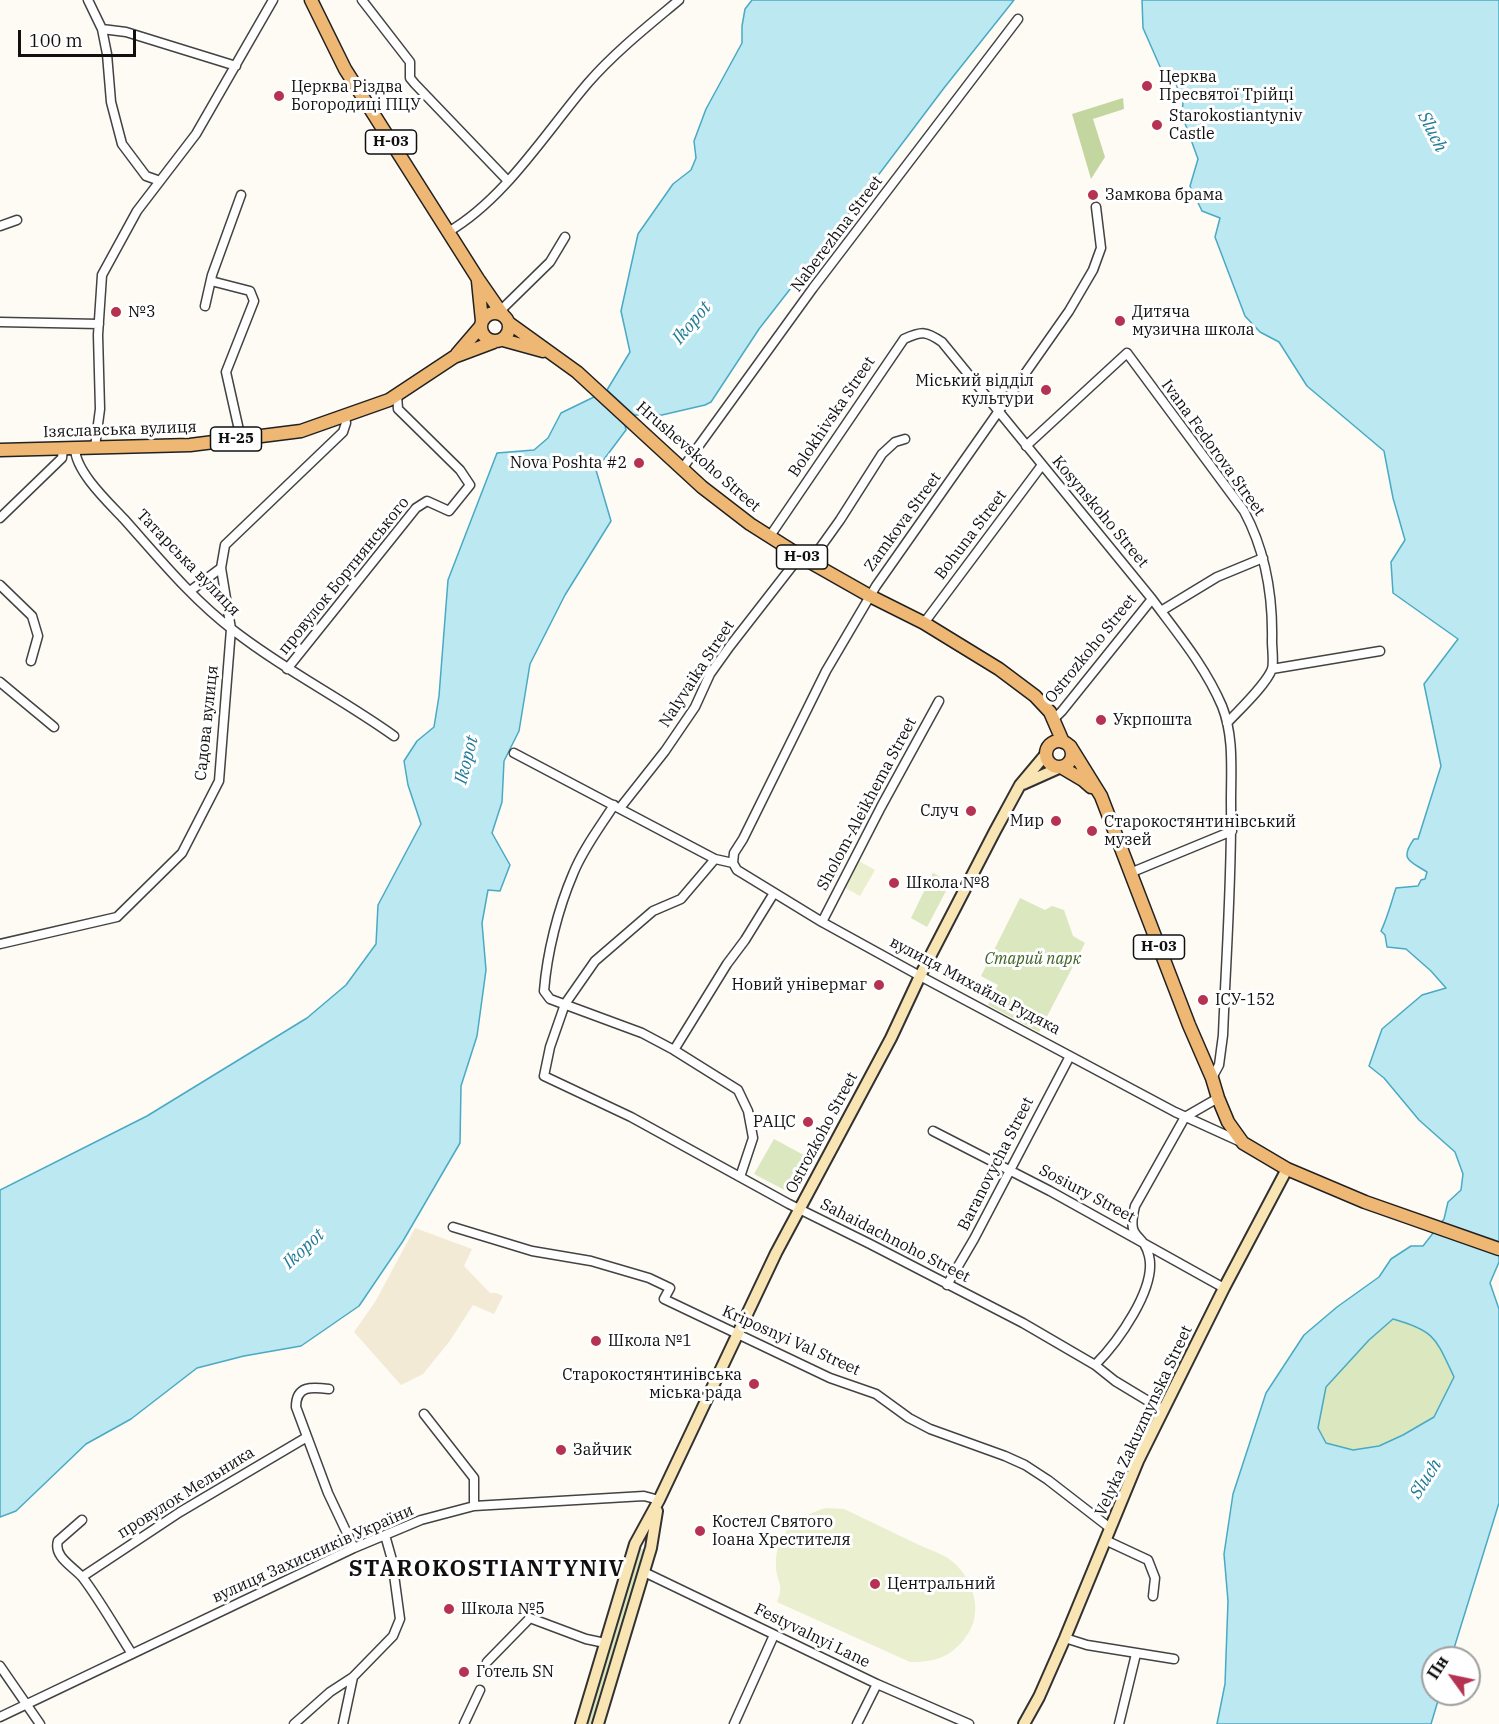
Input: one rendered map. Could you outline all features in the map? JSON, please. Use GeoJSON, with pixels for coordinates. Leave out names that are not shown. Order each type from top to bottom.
{"type":"FeatureCollection","features":[{"type":"Feature","properties":{"kind":"main road","name":"Hrushevskoho Street"},"geometry":{"type":"LineString","coordinates":[[311,0],[345,69],[478,279],[504,316],[553,353],[682,469],[750,524],[805,559],[924,623],[999,669],[1035,696],[1050,711],[1067,744],[1101,796],[1218,1098],[1228,1122],[1243,1143]]}},
{"type":"Feature","properties":{"kind":"main road","name":"Н-03"},"geometry":{"type":"LineString","coordinates":[[478,279],[482,324]]}},
{"type":"Feature","properties":{"kind":"main road"},"geometry":{"type":"LineString","coordinates":[[494,313],[504,316],[509,332],[499,341],[486,338],[481,331],[485,317],[494,313]]}},
{"type":"Feature","properties":{"kind":"main road","name":"Н-25"},"geometry":{"type":"LineString","coordinates":[[454,357],[482,324]]}},
{"type":"Feature","properties":{"kind":"main road","name":"Н-03"},"geometry":{"type":"LineString","coordinates":[[499,341],[553,353]]}},
{"type":"Feature","properties":{"kind":"main road","name":"Ізяславська вулиця"},"geometry":{"type":"LineString","coordinates":[[0,450],[190,445],[301,431],[389,400],[454,357],[499,341]]}},
{"type":"Feature","properties":{"kind":"main road"},"geometry":{"type":"LineString","coordinates":[[1047,752],[1054,719]]}},
{"type":"Feature","properties":{"kind":"main road"},"geometry":{"type":"LineString","coordinates":[[1020,785],[1061,767],[1070,761],[1072,754],[1067,744],[1052,744],[1047,752]]}},
{"type":"Feature","properties":{"kind":"main road","name":"Н-03"},"geometry":{"type":"LineString","coordinates":[[1047,752],[1052,765],[1061,767]]}},
{"type":"Feature","properties":{"kind":"main road","name":"Ostrozkoho Street"},"geometry":{"type":"LineString","coordinates":[[581,1724],[636,1544],[799,1209],[891,1038],[920,976],[1020,785],[1047,752]]}},
{"type":"Feature","properties":{"kind":"main road","name":"Hrushevskoho Street"},"geometry":{"type":"LineString","coordinates":[[1061,767],[1083,780],[1101,796]]}},
{"type":"Feature","properties":{"kind":"main road","name":"вулиця Михайла Рудяка"},"geometry":{"type":"LineString","coordinates":[[1243,1143],[1287,1169],[1365,1202],[1499,1249]]}},
{"type":"Feature","properties":{"kind":"main road","name":"Velyka Zakuzmynska Street"},"geometry":{"type":"LineString","coordinates":[[1024,1724],[1039,1697],[1065,1638],[1138,1461],[1224,1288],[1287,1169]]}},
{"type":"Feature","properties":{"kind":"main road","name":"Ostrozkoho Street"},"geometry":{"type":"LineString","coordinates":[[598,1724],[651,1548],[659,1500]]}},
{"type":"Feature","properties":{"kind":"main road"},"geometry":{"type":"LineString","coordinates":[[636,1544],[644,1542],[651,1548]]}},
{"type":"Feature","properties":{"kind":"street"},"geometry":{"type":"LineString","coordinates":[[88,0],[102,29],[107,54],[111,102],[122,144],[146,176],[160,181]]}},
{"type":"Feature","properties":{"kind":"street"},"geometry":{"type":"LineString","coordinates":[[96,447],[100,410],[99,324],[102,274],[137,211],[196,134],[273,0]]}},
{"type":"Feature","properties":{"kind":"street"},"geometry":{"type":"LineString","coordinates":[[362,0],[410,62],[410,78],[507,180]]}},
{"type":"Feature","properties":{"kind":"street"},"geometry":{"type":"LineString","coordinates":[[448,231],[466,221],[507,180],[589,81],[622,48],[679,0]]}},
{"type":"Feature","properties":{"kind":"street","name":"Naberezhna Street"},"geometry":{"type":"LineString","coordinates":[[682,469],[813,288],[1018,19]]}},
{"type":"Feature","properties":{"kind":"street"},"geometry":{"type":"LineString","coordinates":[[102,29],[126,32],[236,66]]}},
{"type":"Feature","properties":{"kind":"street"},"geometry":{"type":"LineString","coordinates":[[204,306],[241,195]]}},
{"type":"Feature","properties":{"kind":"street","name":"Zamkova Street"},"geometry":{"type":"LineString","coordinates":[[733,863],[734,853],[826,670],[870,596],[1069,311],[1093,270],[1101,248],[1096,207]]}},
{"type":"Feature","properties":{"kind":"street"},"geometry":{"type":"LineString","coordinates":[[0,226],[17,220]]}},
{"type":"Feature","properties":{"kind":"street"},"geometry":{"type":"LineString","coordinates":[[504,316],[550,262],[565,237]]}},
{"type":"Feature","properties":{"kind":"street"},"geometry":{"type":"LineString","coordinates":[[211,280],[250,291],[254,301],[226,372],[241,439]]}},
{"type":"Feature","properties":{"kind":"street"},"geometry":{"type":"LineString","coordinates":[[0,322],[99,324]]}},
{"type":"Feature","properties":{"kind":"street","name":"Bolokhivska Street"},"geometry":{"type":"LineString","coordinates":[[770,536],[904,339],[918,332],[930,333]]}},
{"type":"Feature","properties":{"kind":"street","name":"Kosynskoho Street"},"geometry":{"type":"LineString","coordinates":[[930,333],[942,342],[1182,638],[1222,706],[1227,723]]}},
{"type":"Feature","properties":{"kind":"street","name":"Ivana Fedorova Street"},"geometry":{"type":"LineString","coordinates":[[1026,446],[1127,353],[1244,511],[1252,526],[1269,584],[1273,627],[1272,669]]}},
{"type":"Feature","properties":{"kind":"street","name":"провулок Бортнянського"},"geometry":{"type":"LineString","coordinates":[[287,669],[416,508],[427,501],[448,511],[470,485],[460,471],[398,408],[397,395]]}},
{"type":"Feature","properties":{"kind":"street"},"geometry":{"type":"LineString","coordinates":[[190,591],[221,568],[225,545],[343,432],[346,423],[345,416]]}},
{"type":"Feature","properties":{"kind":"street","name":"Nalyvaika Street"},"geometry":{"type":"LineString","coordinates":[[565,1004],[550,999],[544,992],[547,963],[573,873],[592,839],[671,742],[695,707],[711,674],[730,646],[805,559],[882,454],[896,442],[905,439]]}},
{"type":"Feature","properties":{"kind":"street"},"geometry":{"type":"LineString","coordinates":[[0,518],[69,449]]}},
{"type":"Feature","properties":{"kind":"street","name":"Татарська вулиця"},"geometry":{"type":"LineString","coordinates":[[69,449],[100,494],[190,591],[231,629],[287,669],[394,736]]}},
{"type":"Feature","properties":{"kind":"street","name":"Bohuna Street"},"geometry":{"type":"LineString","coordinates":[[924,623],[1042,465]]}},
{"type":"Feature","properties":{"kind":"street"},"geometry":{"type":"LineString","coordinates":[[1161,611],[1217,577],[1263,558]]}},
{"type":"Feature","properties":{"kind":"street","name":"Садова вулиця"},"geometry":{"type":"LineString","coordinates":[[0,944],[117,917],[182,853],[219,782],[231,629],[221,568]]}},
{"type":"Feature","properties":{"kind":"street"},"geometry":{"type":"LineString","coordinates":[[0,585],[32,616],[38,636],[31,661]]}},
{"type":"Feature","properties":{"kind":"street","name":"Ostrozkoho Street"},"geometry":{"type":"LineString","coordinates":[[1054,719],[1152,599]]}},
{"type":"Feature","properties":{"kind":"street"},"geometry":{"type":"LineString","coordinates":[[1212,1078],[1219,1065],[1223,1035],[1232,831],[1231,741],[1227,723],[1257,690],[1272,669],[1380,651]]}},
{"type":"Feature","properties":{"kind":"street"},"geometry":{"type":"LineString","coordinates":[[0,682],[54,727]]}},
{"type":"Feature","properties":{"kind":"street","name":"Sholom-Aleikhema Street"},"geometry":{"type":"LineString","coordinates":[[822,922],[939,701]]}},
{"type":"Feature","properties":{"kind":"street","name":"вулиця Михайла Рудяка"},"geometry":{"type":"LineString","coordinates":[[514,753],[715,859],[733,863],[737,870],[774,893],[920,976],[1185,1117],[1243,1143]]}},
{"type":"Feature","properties":{"kind":"street"},"geometry":{"type":"LineString","coordinates":[[1130,873],[1232,831]]}},
{"type":"Feature","properties":{"kind":"street"},"geometry":{"type":"LineString","coordinates":[[715,859],[681,899],[653,911],[595,961],[565,1004],[642,1033],[738,1090],[748,1111],[753,1138],[740,1177]]}},
{"type":"Feature","properties":{"kind":"street"},"geometry":{"type":"LineString","coordinates":[[674,1050],[774,893]]}},
{"type":"Feature","properties":{"kind":"street","name":"Sahaidachnoho Street"},"geometry":{"type":"LineString","coordinates":[[565,1004],[550,1047],[544,1076],[631,1117],[799,1209],[1023,1323],[1095,1365],[1115,1381],[1163,1410]]}},
{"type":"Feature","properties":{"kind":"street","name":"Baranovycha Street"},"geometry":{"type":"LineString","coordinates":[[946,1285],[974,1239],[1070,1056]]}},
{"type":"Feature","properties":{"kind":"street"},"geometry":{"type":"LineString","coordinates":[[1095,1365],[1131,1318],[1145,1291],[1150,1258],[1147,1248],[1132,1230],[1135,1206],[1185,1117],[1218,1098]]}},
{"type":"Feature","properties":{"kind":"street","name":"Sosiury Street"},"geometry":{"type":"LineString","coordinates":[[933,1131],[1138,1238],[1163,1255],[1224,1288]]}},
{"type":"Feature","properties":{"kind":"street","name":"Kriposnyi Val Street"},"geometry":{"type":"LineString","coordinates":[[453,1227],[532,1251],[591,1261],[649,1278],[670,1288],[664,1299],[830,1378],[876,1394],[909,1418],[930,1429],[1025,1465],[1110,1528]]}},
{"type":"Feature","properties":{"kind":"street"},"geometry":{"type":"LineString","coordinates":[[330,1389],[312,1387],[300,1392],[296,1399],[296,1407],[328,1493],[354,1548]]}},
{"type":"Feature","properties":{"kind":"street"},"geometry":{"type":"LineString","coordinates":[[424,1414],[474,1478],[474,1506]]}},
{"type":"Feature","properties":{"kind":"street","name":"провулок Мельника"},"geometry":{"type":"LineString","coordinates":[[82,1577],[180,1512],[307,1437]]}},
{"type":"Feature","properties":{"kind":"street","name":"вулиця Захисників України"},"geometry":{"type":"LineString","coordinates":[[0,1717],[354,1548],[421,1520],[474,1506],[644,1496],[659,1500]]}},
{"type":"Feature","properties":{"kind":"street"},"geometry":{"type":"LineString","coordinates":[[81,1520],[56,1545],[59,1554],[82,1577],[132,1654]]}},
{"type":"Feature","properties":{"kind":"street"},"geometry":{"type":"LineString","coordinates":[[294,1724],[330,1692],[353,1677],[393,1636],[400,1619],[392,1560],[385,1536]]}},
{"type":"Feature","properties":{"kind":"street"},"geometry":{"type":"LineString","coordinates":[[1105,1540],[1148,1560],[1155,1578],[1153,1596]]}},
{"type":"Feature","properties":{"kind":"street","name":"Festyvalnyi Lane"},"geometry":{"type":"LineString","coordinates":[[644,1572],[877,1684],[969,1724]]}},
{"type":"Feature","properties":{"kind":"street"},"geometry":{"type":"LineString","coordinates":[[487,1662],[530,1618],[586,1639],[605,1643]]}},
{"type":"Feature","properties":{"kind":"street"},"geometry":{"type":"LineString","coordinates":[[734,1724],[774,1635]]}},
{"type":"Feature","properties":{"kind":"street"},"geometry":{"type":"LineString","coordinates":[[1065,1638],[1086,1645],[1174,1659]]}},
{"type":"Feature","properties":{"kind":"street"},"geometry":{"type":"LineString","coordinates":[[1119,1724],[1136,1654]]}},
{"type":"Feature","properties":{"kind":"street"},"geometry":{"type":"LineString","coordinates":[[0,1666],[40,1724]]}},
{"type":"Feature","properties":{"kind":"street"},"geometry":{"type":"LineString","coordinates":[[343,1724],[353,1677]]}},
{"type":"Feature","properties":{"kind":"street"},"geometry":{"type":"LineString","coordinates":[[857,1724],[877,1684]]}},
{"type":"Feature","properties":{"kind":"street"},"geometry":{"type":"LineString","coordinates":[[464,1724],[480,1690]]}},
{"type":"Feature","properties":{"kind":"shaded area"},"geometry":{"type":"Polygon","coordinates":[[[415,1228],[472,1249],[464,1266],[490,1293],[503,1296],[494,1314],[473,1305],[449,1342],[423,1374],[401,1385],[354,1332],[375,1302],[415,1228]]]}},
{"type":"Feature","properties":{"kind":"green space"},"geometry":{"type":"Polygon","coordinates":[[[1123,98],[1124,109],[1093,119],[1105,157],[1091,179],[1072,114],[1123,98]]]}},
{"type":"Feature","properties":{"kind":"green space"},"geometry":{"type":"Polygon","coordinates":[[[859,861],[875,870],[860,896],[844,887],[859,861]]]}},
{"type":"Feature","properties":{"kind":"green space"},"geometry":{"type":"Polygon","coordinates":[[[933,873],[945,879],[941,888],[946,891],[927,927],[911,918],[933,873]]]}},
{"type":"Feature","properties":{"kind":"green space","name":"Старий парк"},"geometry":{"type":"Polygon","coordinates":[[[1020,898],[1045,910],[1052,906],[1064,910],[1073,936],[1085,943],[1039,1032],[988,1005],[998,985],[981,976],[1020,898]]]}},
{"type":"Feature","properties":{"kind":"green space"},"geometry":{"type":"Polygon","coordinates":[[[774,1139],[813,1160],[794,1195],[754,1174],[774,1139]]]}},
{"type":"Feature","properties":{"kind":"green space"},"geometry":{"type":"Polygon","coordinates":[[[1393,1319],[1418,1328],[1433,1338],[1454,1377],[1434,1417],[1379,1446],[1353,1450],[1326,1443],[1318,1428],[1326,1387],[1369,1340],[1393,1319]]]}},
{"type":"Feature","properties":{"kind":"green space","name":"Центральний"},"geometry":{"type":"Polygon","coordinates":[[[826,1508],[844,1509],[941,1554],[960,1569],[973,1594],[975,1614],[969,1632],[957,1647],[937,1659],[910,1662],[777,1602],[780,1586],[776,1571],[779,1543],[790,1527],[798,1521],[826,1508]]]}},
{"type":"Feature","properties":{"kind":"green space"},"geometry":{"type":"Polygon","coordinates":[[[636,1548],[646,1550],[594,1724],[585,1724],[636,1548]]]}},
{"type":"Feature","properties":{"kind":"water","name":"Ikopot"},"geometry":{"type":"Polygon","coordinates":[[[752,0],[1014,0],[759,329],[711,402],[662,415],[634,415],[607,390],[630,352],[621,311],[638,234],[673,184],[691,170],[696,158],[694,141],[706,109],[742,43],[745,9],[752,0]]]}},
{"type":"Feature","properties":{"kind":"water","name":"Sluch"},"geometry":{"type":"Polygon","coordinates":[[[1142,0],[1499,0],[1499,1262],[1490,1283],[1499,1309],[1499,1503],[1455,1646],[1421,1646],[1421,1706],[1436,1706],[1431,1724],[1217,1724],[1225,1684],[1228,1601],[1224,1554],[1233,1494],[1266,1393],[1304,1335],[1337,1307],[1379,1277],[1391,1259],[1411,1246],[1423,1246],[1444,1219],[1448,1202],[1461,1190],[1463,1174],[1455,1152],[1419,1120],[1384,1078],[1369,1066],[1382,1029],[1422,995],[1446,988],[1406,949],[1387,947],[1385,935],[1381,931],[1396,888],[1418,886],[1421,880],[1425,879],[1427,872],[1411,862],[1407,856],[1407,851],[1414,839],[1418,839],[1441,766],[1424,684],[1458,639],[1393,593],[1391,562],[1405,540],[1393,498],[1384,451],[1307,386],[1279,342],[1260,332],[1245,316],[1215,237],[1220,218],[1202,211],[1190,186],[1198,159],[1182,115],[1183,102],[1174,79],[1165,78],[1143,28],[1142,0]],[[1393,1319],[1369,1340],[1326,1387],[1318,1428],[1326,1443],[1353,1450],[1379,1446],[1434,1417],[1454,1377],[1433,1338],[1418,1328],[1393,1319]]]}},
{"type":"Feature","properties":{"kind":"water","name":"Ikopot"},"geometry":{"type":"Polygon","coordinates":[[[596,396],[625,425],[626,430],[596,470],[611,521],[565,595],[530,664],[519,731],[504,761],[502,802],[492,833],[510,865],[500,891],[488,890],[482,923],[486,970],[477,1036],[461,1086],[460,1143],[403,1241],[359,1306],[301,1346],[244,1356],[197,1368],[131,1419],[86,1444],[16,1511],[0,1517],[0,1190],[147,1116],[307,1018],[346,985],[376,944],[378,905],[421,824],[408,785],[404,761],[417,741],[434,727],[439,696],[448,580],[497,453],[534,450],[548,438],[561,413],[596,396]]]}},
{"type":"Feature","properties":{"kind":"place","name":"Церква Пресвятої Трійці"},"geometry":{"type":"Point","coordinates":[1147,86]}},
{"type":"Feature","properties":{"kind":"place","name":"Церква Різдва Богородиці ПЦУ"},"geometry":{"type":"Point","coordinates":[279,96]}},
{"type":"Feature","properties":{"kind":"place","name":"Starokostiantyniv Castle"},"geometry":{"type":"Point","coordinates":[1157,125]}},
{"type":"Feature","properties":{"kind":"place","name":"Замкова брама"},"geometry":{"type":"Point","coordinates":[1093,195]}},
{"type":"Feature","properties":{"kind":"place","name":"№3"},"geometry":{"type":"Point","coordinates":[116,312]}},
{"type":"Feature","properties":{"kind":"place","name":"Дитяча музична школа"},"geometry":{"type":"Point","coordinates":[1120,321]}},
{"type":"Feature","properties":{"kind":"place","name":"Міський відділ культури"},"geometry":{"type":"Point","coordinates":[1046,390]}},
{"type":"Feature","properties":{"kind":"place","name":"Nova Poshta #2"},"geometry":{"type":"Point","coordinates":[639,463]}},
{"type":"Feature","properties":{"kind":"place","name":"Укрпошта"},"geometry":{"type":"Point","coordinates":[1101,720]}},
{"type":"Feature","properties":{"kind":"place","name":"Случ"},"geometry":{"type":"Point","coordinates":[971,811]}},
{"type":"Feature","properties":{"kind":"place","name":"Мир"},"geometry":{"type":"Point","coordinates":[1056,821]}},
{"type":"Feature","properties":{"kind":"place","name":"Старокостянтинівський музей"},"geometry":{"type":"Point","coordinates":[1092,831]}},
{"type":"Feature","properties":{"kind":"place","name":"Школа №8"},"geometry":{"type":"Point","coordinates":[894,883]}},
{"type":"Feature","properties":{"kind":"place","name":"Новий універмаг"},"geometry":{"type":"Point","coordinates":[879,985]}},
{"type":"Feature","properties":{"kind":"place","name":"ІСУ-152"},"geometry":{"type":"Point","coordinates":[1203,1000]}},
{"type":"Feature","properties":{"kind":"place","name":"РАЦС"},"geometry":{"type":"Point","coordinates":[808,1122]}},
{"type":"Feature","properties":{"kind":"place","name":"Школа №1"},"geometry":{"type":"Point","coordinates":[596,1341]}},
{"type":"Feature","properties":{"kind":"place","name":"Старокостянтинівська міська рада"},"geometry":{"type":"Point","coordinates":[754,1384]}},
{"type":"Feature","properties":{"kind":"place","name":"Зайчик"},"geometry":{"type":"Point","coordinates":[561,1450]}},
{"type":"Feature","properties":{"kind":"place","name":"Костел Святого Іоана Хрестителя"},"geometry":{"type":"Point","coordinates":[700,1531]}},
{"type":"Feature","properties":{"kind":"place","name":"Центральний"},"geometry":{"type":"Point","coordinates":[875,1584]}},
{"type":"Feature","properties":{"kind":"place","name":"Школа №5"},"geometry":{"type":"Point","coordinates":[449,1609]}},
{"type":"Feature","properties":{"kind":"place","name":"Готель SN"},"geometry":{"type":"Point","coordinates":[464,1672]}},
{"type":"Feature","properties":{"kind":"district","name":"STAROKOSTIANTYNIV"},"geometry":{"type":"Point","coordinates":[487,1570]}}]}
